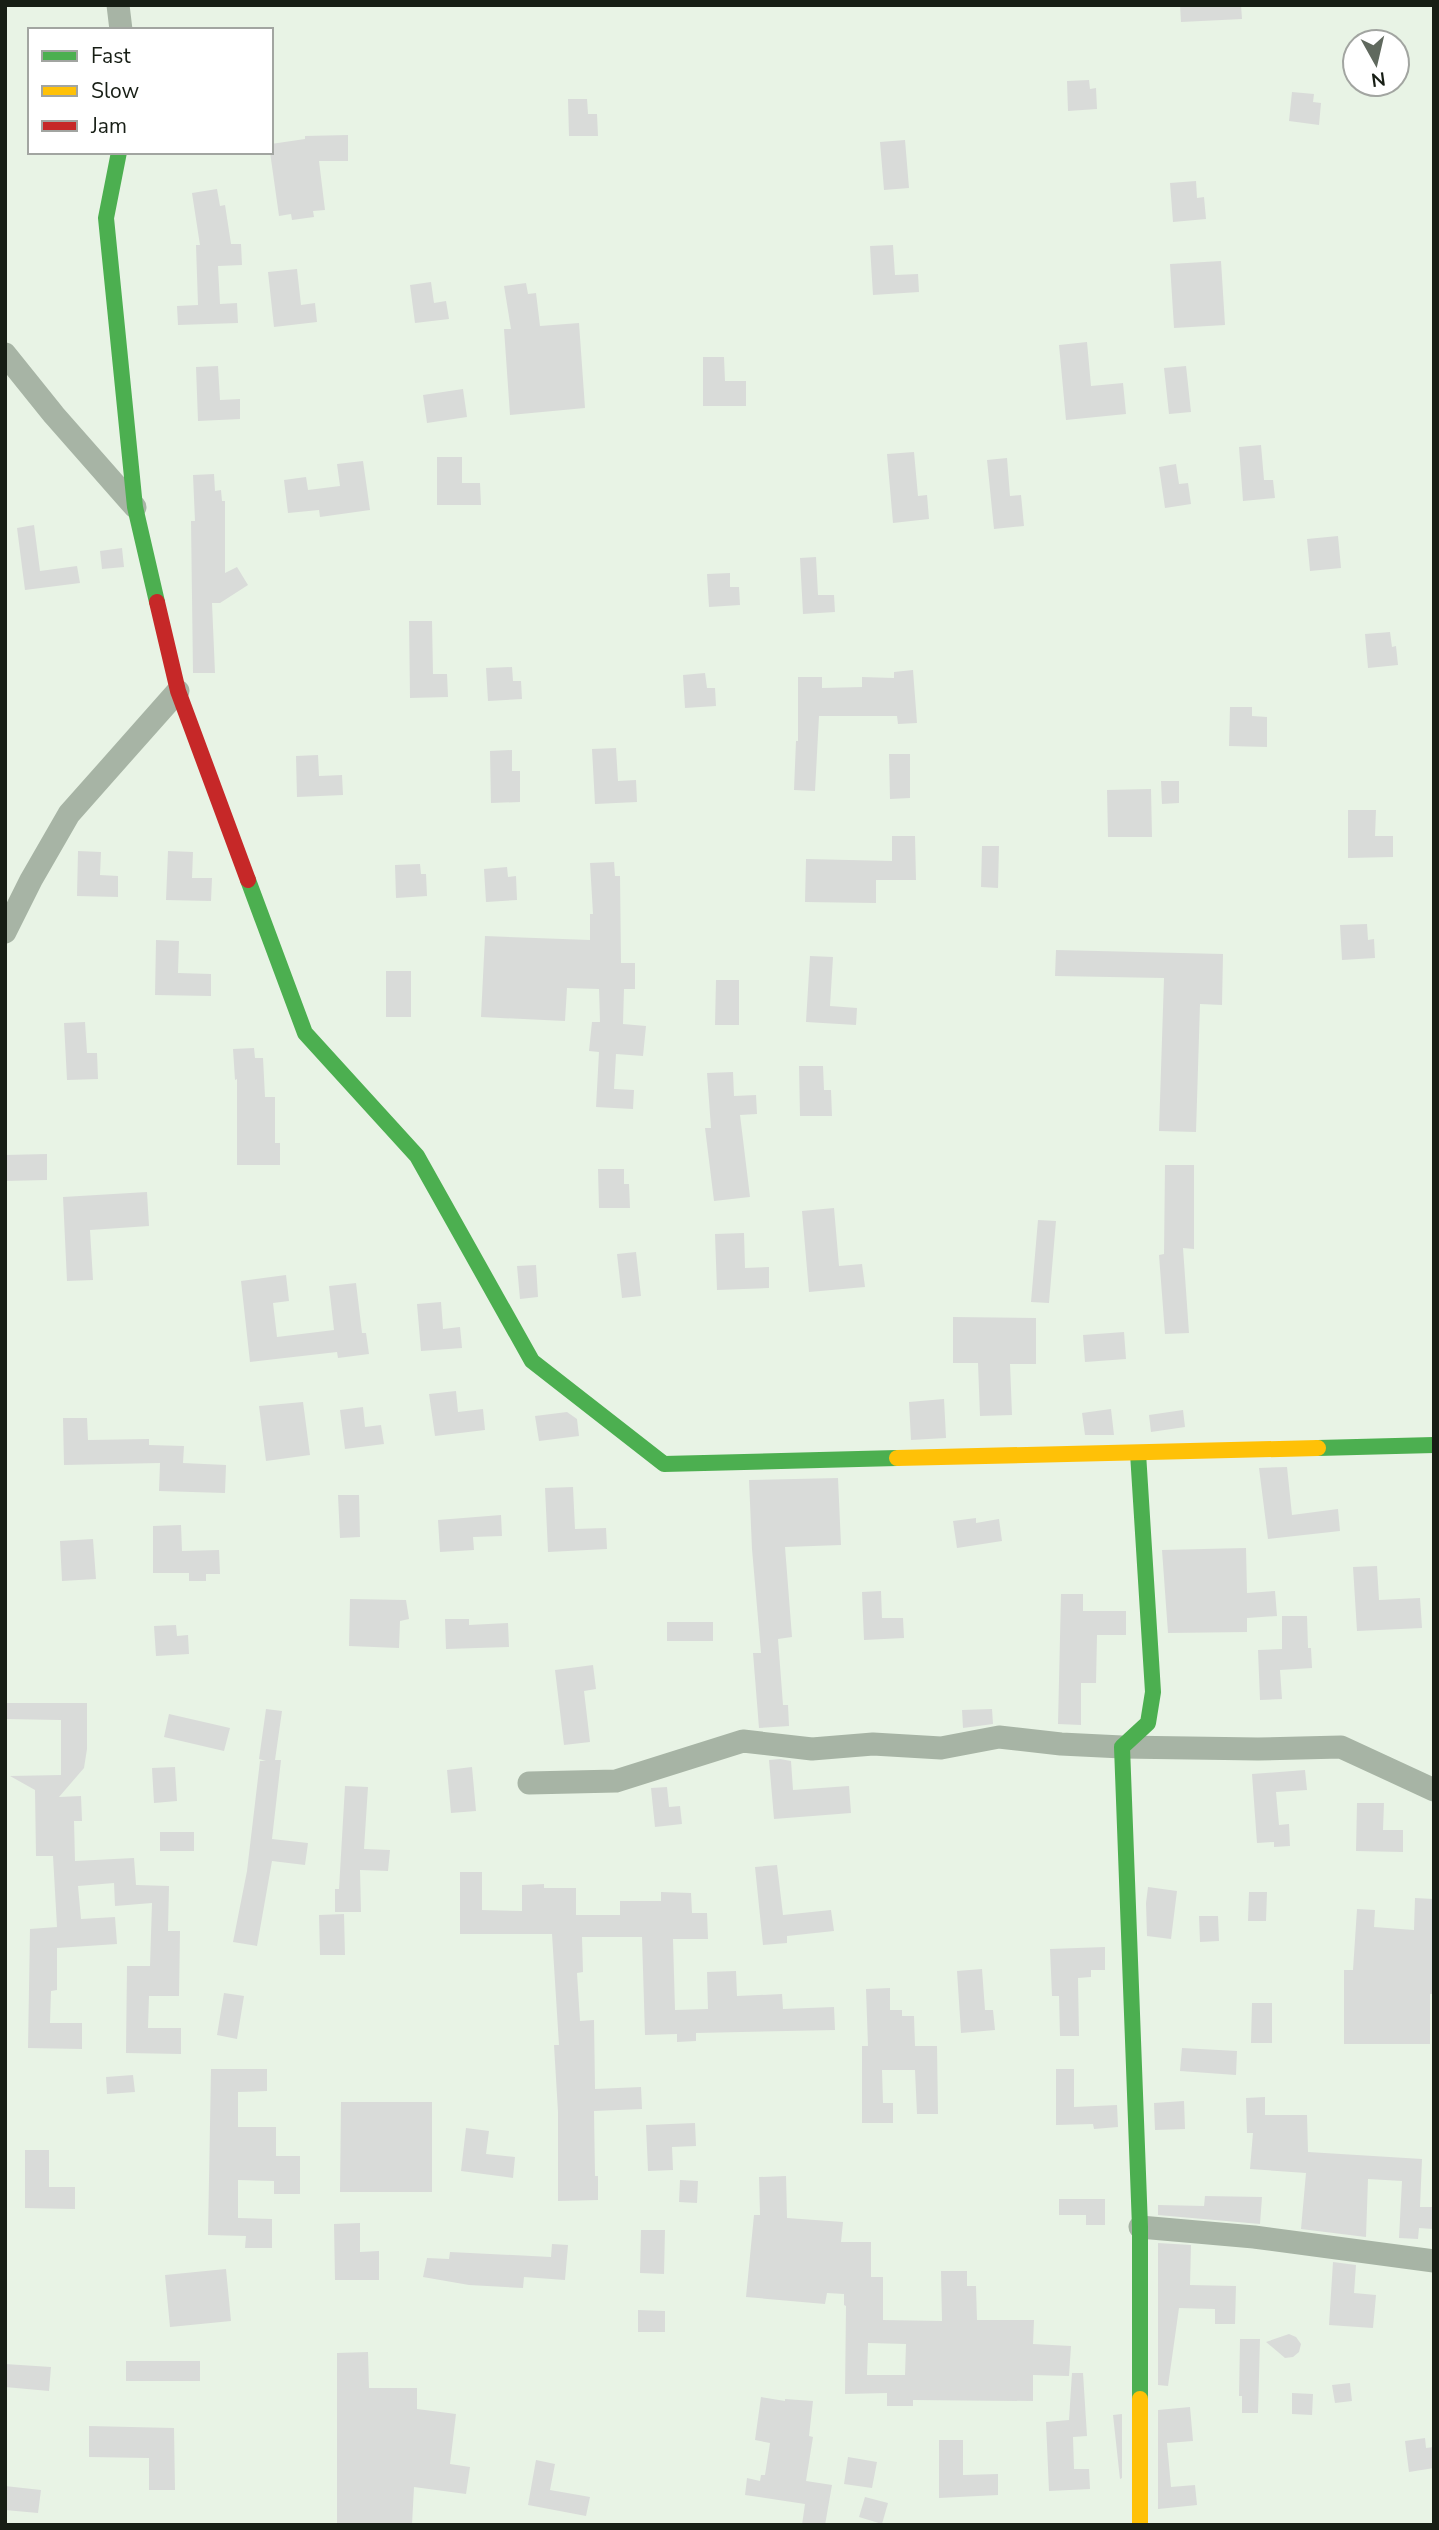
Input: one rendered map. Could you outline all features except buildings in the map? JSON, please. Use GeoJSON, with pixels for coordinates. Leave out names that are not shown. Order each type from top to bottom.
{"type":"FeatureCollection","features":[{"type":"Feature","properties":{"kind":"street"},"geometry":{"type":"LineString","coordinates":[[118,5],[121,28]]}},
{"type":"Feature","properties":{"kind":"street"},"geometry":{"type":"LineString","coordinates":[[119,154],[106,218],[135,508],[178,691],[305,1033],[416,1156],[532,1361],[664,1464],[1434,1445]]}},
{"type":"Feature","properties":{"kind":"street"},"geometry":{"type":"LineString","coordinates":[[5,354],[135,508]]}},
{"type":"Feature","properties":{"kind":"street"},"geometry":{"type":"LineString","coordinates":[[5,932],[69,814],[178,691]]}},
{"type":"Feature","properties":{"kind":"street"},"geometry":{"type":"LineString","coordinates":[[1138,1453],[1153,1692],[1148,1723],[1122,1747],[1140,2227],[1140,2525]]}},
{"type":"Feature","properties":{"kind":"street"},"geometry":{"type":"LineString","coordinates":[[529,1783],[616,1781],[743,1741],[812,1749],[873,1744],[941,1748],[999,1737],[1122,1747],[1341,1747],[1434,1790]]}},
{"type":"Feature","properties":{"kind":"street"},"geometry":{"type":"LineString","coordinates":[[1140,2227],[1254,2236],[1434,2260]]}},
{"type":"Feature","properties":{"kind":"traffic: fast"},"geometry":{"type":"LineString","coordinates":[[119,154],[106,218],[135,507],[157,602]]}},
{"type":"Feature","properties":{"kind":"traffic: fast"},"geometry":{"type":"LineString","coordinates":[[248,880],[305,1033],[417,1156],[532,1361],[664,1464],[897,1458]]}},
{"type":"Feature","properties":{"kind":"traffic: fast"},"geometry":{"type":"LineString","coordinates":[[1318,1448],[1434,1445]]}},
{"type":"Feature","properties":{"kind":"traffic: fast"},"geometry":{"type":"LineString","coordinates":[[1138,1453],[1153,1692],[1148,1723],[1122,1747],[1140,2227],[1140,2399]]}},
{"type":"Feature","properties":{"kind":"traffic: slow"},"geometry":{"type":"LineString","coordinates":[[897,1458],[1318,1448]]}},
{"type":"Feature","properties":{"kind":"traffic: slow"},"geometry":{"type":"LineString","coordinates":[[1140,2399],[1140,2525]]}},
{"type":"Feature","properties":{"kind":"traffic: jam"},"geometry":{"type":"LineString","coordinates":[[157,602],[178,691],[248,880]]}}]}
